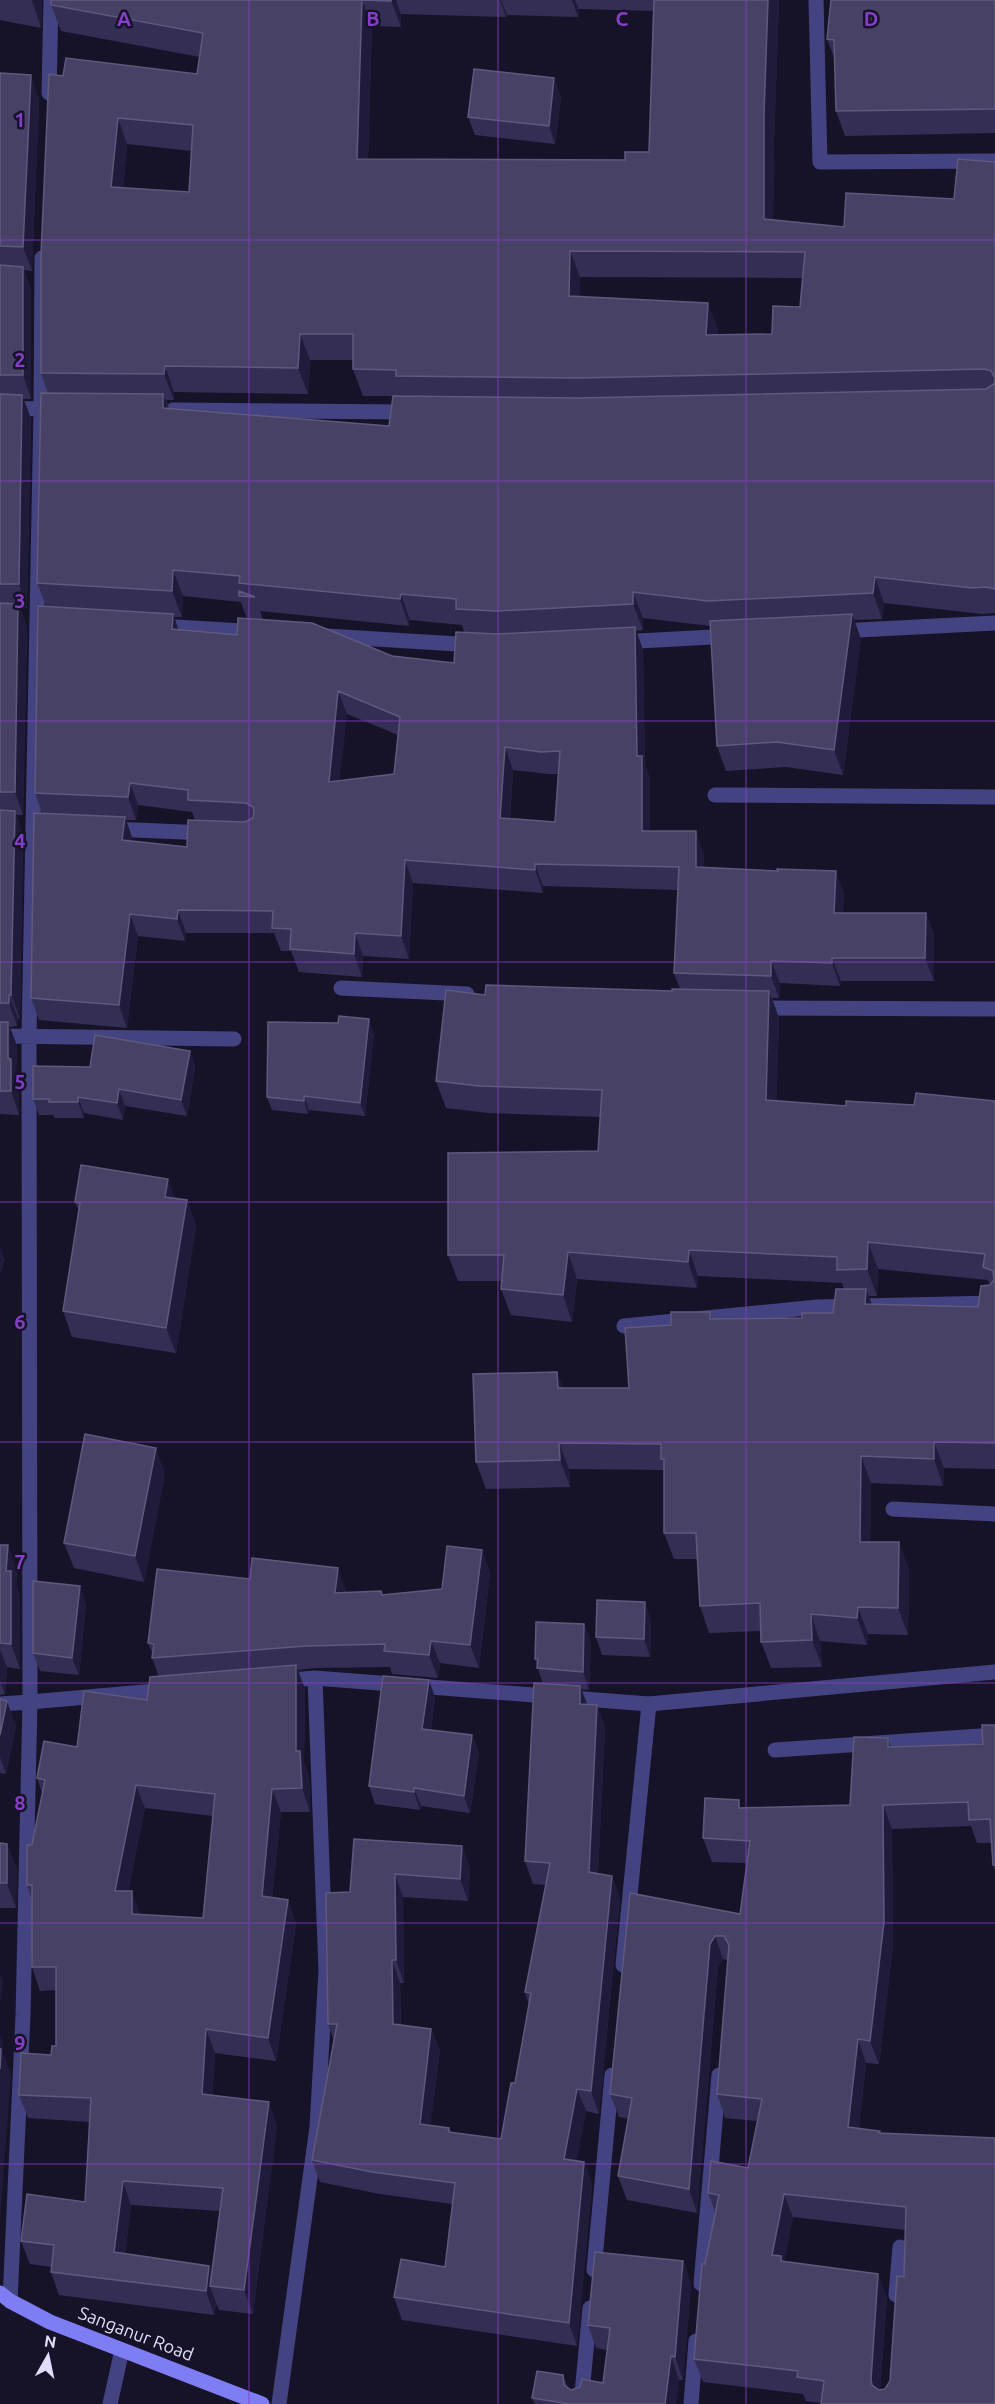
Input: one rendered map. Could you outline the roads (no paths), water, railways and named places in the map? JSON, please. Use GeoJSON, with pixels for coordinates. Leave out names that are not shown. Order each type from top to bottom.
{"type":"FeatureCollection","features":[{"type":"Feature","properties":{"kind":"main road","name":"Sanganur Road"},"geometry":{"type":"LineString","coordinates":[[5,2297],[50,2322],[262,2404]]}},
{"type":"Feature","properties":{"kind":"street"},"geometry":{"type":"LineString","coordinates":[[49,105],[51,0]]}},
{"type":"Feature","properties":{"kind":"street"},"geometry":{"type":"LineString","coordinates":[[816,0],[820,162],[995,161]]}},
{"type":"Feature","properties":{"kind":"street"},"geometry":{"type":"LineString","coordinates":[[5,2297],[24,2015],[30,1702],[28,1037],[41,409],[36,280],[43,245]]}},
{"type":"Feature","properties":{"kind":"street"},"geometry":{"type":"LineString","coordinates":[[0,408],[64,409]]}},
{"type":"Feature","properties":{"kind":"street"},"geometry":{"type":"LineString","coordinates":[[160,410],[422,412]]}},
{"type":"Feature","properties":{"kind":"street"},"geometry":{"type":"LineString","coordinates":[[828,632],[995,623]]}},
{"type":"Feature","properties":{"kind":"street"},"geometry":{"type":"LineString","coordinates":[[141,625],[270,633]]}},
{"type":"Feature","properties":{"kind":"street"},"geometry":{"type":"LineString","coordinates":[[317,636],[493,647]]}},
{"type":"Feature","properties":{"kind":"street"},"geometry":{"type":"LineString","coordinates":[[601,643],[744,636]]}},
{"type":"Feature","properties":{"kind":"street"},"geometry":{"type":"LineString","coordinates":[[715,795],[995,797]]}},
{"type":"Feature","properties":{"kind":"street"},"geometry":{"type":"LineString","coordinates":[[91,828],[218,834]]}},
{"type":"Feature","properties":{"kind":"street"},"geometry":{"type":"LineString","coordinates":[[341,988],[481,995]]}},
{"type":"Feature","properties":{"kind":"street"},"geometry":{"type":"LineString","coordinates":[[739,1008],[995,1009]]}},
{"type":"Feature","properties":{"kind":"street"},"geometry":{"type":"LineString","coordinates":[[0,1036],[234,1039]]}},
{"type":"Feature","properties":{"kind":"street"},"geometry":{"type":"LineString","coordinates":[[624,1326],[817,1307],[995,1303]]}},
{"type":"Feature","properties":{"kind":"street"},"geometry":{"type":"LineString","coordinates":[[892,1509],[995,1514]]}},
{"type":"Feature","properties":{"kind":"street"},"geometry":{"type":"LineString","coordinates":[[268,1682],[315,1678],[649,1704],[995,1672]]}},
{"type":"Feature","properties":{"kind":"street"},"geometry":{"type":"LineString","coordinates":[[279,2404],[317,2127],[326,1971],[315,1678]]}},
{"type":"Feature","properties":{"kind":"street"},"geometry":{"type":"LineString","coordinates":[[0,1704],[184,1689]]}},
{"type":"Feature","properties":{"kind":"street"},"geometry":{"type":"LineString","coordinates":[[622,1975],[649,1704]]}},
{"type":"Feature","properties":{"kind":"street"},"geometry":{"type":"LineString","coordinates":[[775,1750],[995,1735]]}},
{"type":"Feature","properties":{"kind":"street"},"geometry":{"type":"LineString","coordinates":[[581,2404],[614,2058]]}},
{"type":"Feature","properties":{"kind":"street"},"geometry":{"type":"LineString","coordinates":[[700,2298],[720,2062]]}},
{"type":"Feature","properties":{"kind":"street"},"geometry":{"type":"LineString","coordinates":[[895,2314],[900,2247]]}},
{"type":"Feature","properties":{"kind":"street"},"geometry":{"type":"LineString","coordinates":[[691,2404],[698,2322]]}},
{"type":"Feature","properties":{"kind":"street"},"geometry":{"type":"LineString","coordinates":[[110,2404],[122,2350]]}}]}
